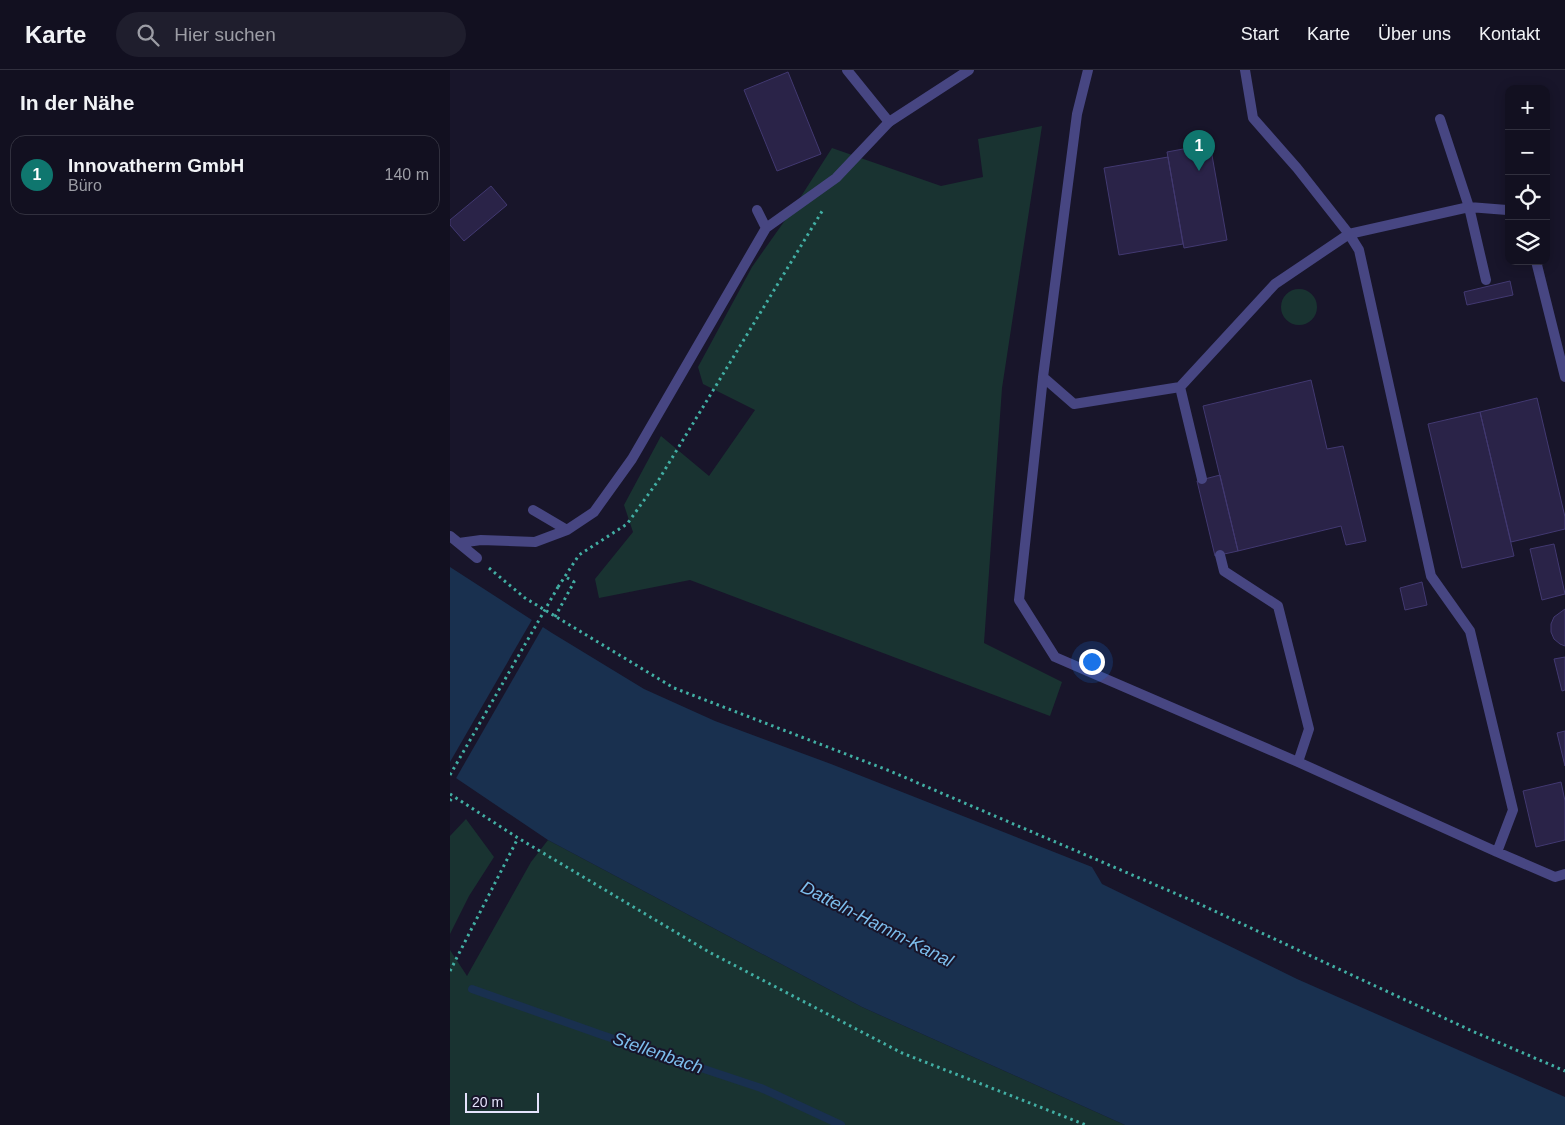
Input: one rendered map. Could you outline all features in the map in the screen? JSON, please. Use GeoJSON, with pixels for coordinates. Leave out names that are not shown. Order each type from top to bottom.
{"type":"FeatureCollection","features":[{"type":"Feature","properties":{"kind":"street"},"geometry":{"type":"LineString","coordinates":[[847,70],[889,122]]}},
{"type":"Feature","properties":{"kind":"street"},"geometry":{"type":"LineString","coordinates":[[459,543],[481,540],[535,542],[567,530],[594,512],[632,459],[766,228],[836,178],[889,122],[969,70]]}},
{"type":"Feature","properties":{"kind":"street"},"geometry":{"type":"LineString","coordinates":[[1088,70],[1077,114],[1042,377],[1019,600],[1055,657],[1298,762],[1555,877],[1565,874]]}},
{"type":"Feature","properties":{"kind":"street"},"geometry":{"type":"LineString","coordinates":[[1245,70],[1253,118],[1297,168],[1349,234],[1359,250],[1431,576],[1470,631],[1513,810],[1497,852]]}},
{"type":"Feature","properties":{"kind":"street"},"geometry":{"type":"LineString","coordinates":[[1440,119],[1469,207],[1486,280]]}},
{"type":"Feature","properties":{"kind":"street"},"geometry":{"type":"LineString","coordinates":[[1042,377],[1074,404],[1180,387],[1275,284],[1349,234],[1469,207],[1505,210]]}},
{"type":"Feature","properties":{"kind":"street"},"geometry":{"type":"LineString","coordinates":[[757,210],[766,228]]}},
{"type":"Feature","properties":{"kind":"street"},"geometry":{"type":"LineString","coordinates":[[1537,265],[1565,377]]}},
{"type":"Feature","properties":{"kind":"street"},"geometry":{"type":"LineString","coordinates":[[1180,387],[1202,480]]}},
{"type":"Feature","properties":{"kind":"street"},"geometry":{"type":"LineString","coordinates":[[533,510],[567,530]]}},
{"type":"Feature","properties":{"kind":"street"},"geometry":{"type":"LineString","coordinates":[[450,536],[477,558]]}},
{"type":"Feature","properties":{"kind":"street"},"geometry":{"type":"LineString","coordinates":[[1220,555],[1224,572],[1278,606],[1309,729],[1298,762]]}},
{"type":"Feature","properties":{"kind":"path"},"geometry":{"type":"LineString","coordinates":[[450,776],[563,578],[579,555],[627,524],[658,481],[822,212],[836,178]]}},
{"type":"Feature","properties":{"kind":"path"},"geometry":{"type":"LineString","coordinates":[[477,558],[525,598],[674,688],[890,771],[1175,893],[1472,1031],[1565,1071]]}},
{"type":"Feature","properties":{"kind":"path"},"geometry":{"type":"LineString","coordinates":[[555,617],[574,582],[563,578]]}},
{"type":"Feature","properties":{"kind":"path"},"geometry":{"type":"LineString","coordinates":[[450,801],[451,795],[518,838],[709,952],[902,1053],[1086,1125]]}},
{"type":"Feature","properties":{"kind":"path"},"geometry":{"type":"LineString","coordinates":[[450,971],[518,838]]}},
{"type":"Feature","properties":{"kind":"green space"},"geometry":{"type":"Polygon","coordinates":[[[1042,126],[1002,388],[984,643],[1062,682],[1050,716],[690,580],[599,598],[595,579],[633,532],[624,505],[661,436],[709,476],[755,410],[703,384],[698,367],[752,267],[793,209],[832,148],[941,186],[983,177],[978,139],[1042,126]]]}},
{"type":"Feature","properties":{"kind":"green space"},"geometry":{"type":"Polygon","coordinates":[[[1299,289],[1306,290],[1312,294],[1316,300],[1316,314],[1312,320],[1306,324],[1299,325],[1292,324],[1286,320],[1282,314],[1281,307],[1282,300],[1286,294],[1292,290],[1299,289]]]}},
{"type":"Feature","properties":{"kind":"green space"},"geometry":{"type":"Polygon","coordinates":[[[466,819],[494,857],[469,896],[450,934],[450,836],[466,819]]]}},
{"type":"Feature","properties":{"kind":"green space"},"geometry":{"type":"Polygon","coordinates":[[[548,840],[862,1007],[1125,1125],[450,1125],[450,950],[467,976],[531,862],[548,840]]]}},
{"type":"Feature","properties":{"kind":"water","name":"Datteln-Hamm-Kanal"},"geometry":{"type":"Polygon","coordinates":[[[450,567],[552,633],[644,689],[715,721],[831,764],[1092,867],[1102,884],[1297,979],[1565,1097],[1565,1125],[1125,1125],[862,1007],[548,840],[450,774],[450,567]]]}},
{"type":"Feature","properties":{"kind":"pier"},"geometry":{"type":"Polygon","coordinates":[[[533,618],[544,625],[455,780],[450,777],[450,762],[533,618]]]}},
{"type":"Feature","properties":{"kind":"building"},"geometry":{"type":"Polygon","coordinates":[[[788,72],[821,154],[777,171],[744,90],[788,72]]]}},
{"type":"Feature","properties":{"kind":"building"},"geometry":{"type":"Polygon","coordinates":[[[1210,144],[1227,240],[1184,248],[1167,152],[1210,144]]]}},
{"type":"Feature","properties":{"kind":"building"},"geometry":{"type":"Polygon","coordinates":[[[1168,157],[1183,244],[1119,255],[1104,168],[1168,157]]]}},
{"type":"Feature","properties":{"kind":"building"},"geometry":{"type":"Polygon","coordinates":[[[491,186],[507,205],[464,241],[450,225],[450,220],[491,186]]]}},
{"type":"Feature","properties":{"kind":"building"},"geometry":{"type":"Polygon","coordinates":[[[1510,281],[1513,295],[1467,305],[1464,292],[1510,281]]]}},
{"type":"Feature","properties":{"kind":"building"},"geometry":{"type":"Polygon","coordinates":[[[1311,380],[1327,449],[1343,446],[1366,541],[1346,545],[1341,526],[1238,551],[1203,406],[1311,380]]]}},
{"type":"Feature","properties":{"kind":"building"},"geometry":{"type":"Polygon","coordinates":[[[1537,398],[1565,517],[1565,529],[1511,542],[1480,412],[1537,398]]]}},
{"type":"Feature","properties":{"kind":"building"},"geometry":{"type":"Polygon","coordinates":[[[1480,412],[1514,556],[1462,568],[1428,424],[1480,412]]]}},
{"type":"Feature","properties":{"kind":"building"},"geometry":{"type":"Polygon","coordinates":[[[1220,475],[1238,551],[1215,556],[1197,481],[1220,475]]]}},
{"type":"Feature","properties":{"kind":"building"},"geometry":{"type":"Polygon","coordinates":[[[1554,544],[1565,594],[1542,600],[1530,549],[1554,544]]]}},
{"type":"Feature","properties":{"kind":"building"},"geometry":{"type":"Polygon","coordinates":[[[1422,582],[1427,605],[1405,610],[1400,588],[1422,582]]]}},
{"type":"Feature","properties":{"kind":"building"},"geometry":{"type":"Polygon","coordinates":[[[1565,609],[1565,646],[1554,639],[1551,632],[1551,624],[1554,617],[1565,609]]]}},
{"type":"Feature","properties":{"kind":"building"},"geometry":{"type":"Polygon","coordinates":[[[1565,657],[1565,690],[1562,691],[1554,659],[1565,657]]]}},
{"type":"Feature","properties":{"kind":"building"},"geometry":{"type":"Polygon","coordinates":[[[1565,731],[1565,766],[1557,733],[1565,731]]]}},
{"type":"Feature","properties":{"kind":"building"},"geometry":{"type":"Polygon","coordinates":[[[1561,782],[1565,801],[1565,840],[1536,847],[1523,791],[1561,782]]]}},
{"type":"Feature","properties":{"kind":"waterway","name":"Stellenbach"},"geometry":{"type":"LineString","coordinates":[[472,989],[761,1088],[841,1125]]}},
{"type":"Feature","properties":{"kind":"place","name":"Innovatherm GmbH"},"geometry":{"type":"Point","coordinates":[1199,171]}}]}
